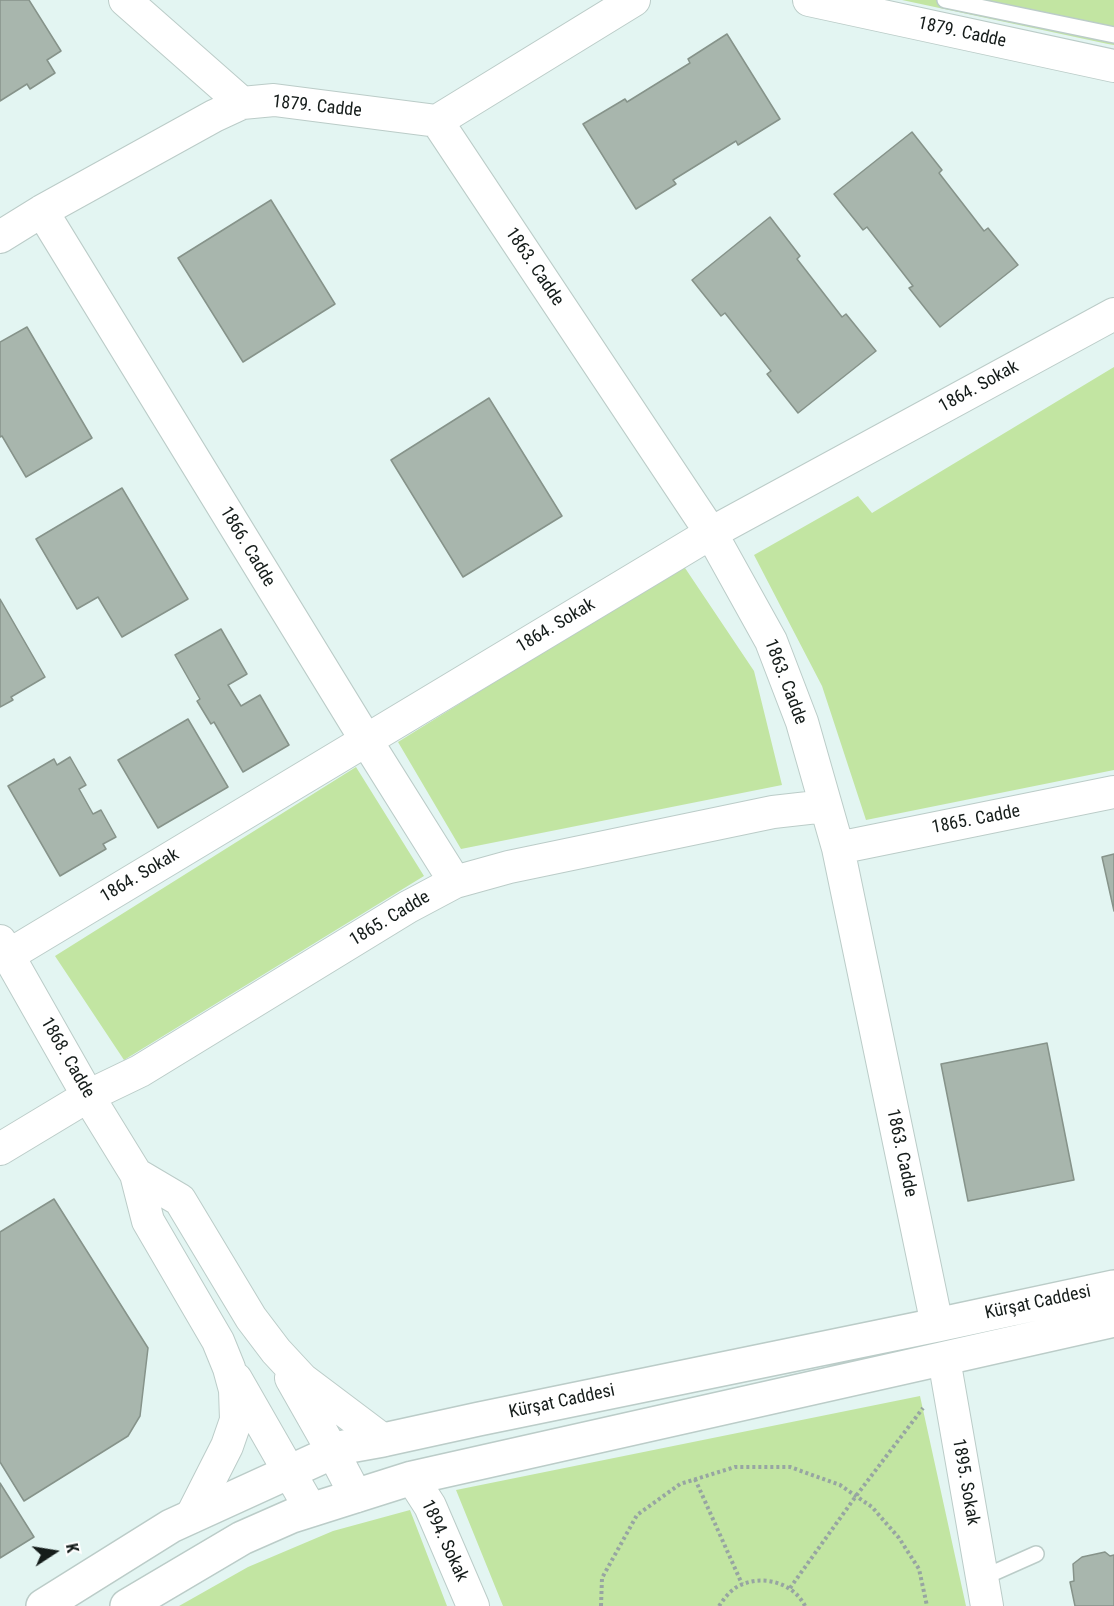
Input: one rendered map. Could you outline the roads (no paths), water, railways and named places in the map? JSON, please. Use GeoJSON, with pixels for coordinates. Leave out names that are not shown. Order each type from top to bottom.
{"type":"FeatureCollection","features":[{"type":"Feature","properties":{"kind":"street"},"geometry":{"type":"LineString","coordinates":[[125,0],[242,103]]}},
{"type":"Feature","properties":{"kind":"street"},"geometry":{"type":"LineString","coordinates":[[437,121],[634,0]]}},
{"type":"Feature","properties":{"kind":"street","name":"1879. Cadde"},"geometry":{"type":"LineString","coordinates":[[809,0],[1114,66]]}},
{"type":"Feature","properties":{"kind":"street","name":"1879. Cadde"},"geometry":{"type":"LineString","coordinates":[[0,237],[42,211],[214,116],[242,103],[274,100],[437,121]]}},
{"type":"Feature","properties":{"kind":"street","name":"1863. Cadde"},"geometry":{"type":"LineString","coordinates":[[437,121],[711,533],[771,641],[802,722],[838,848],[937,1325]]}},
{"type":"Feature","properties":{"kind":"street","name":"1866. Cadde"},"geometry":{"type":"LineString","coordinates":[[42,211],[455,882]]}},
{"type":"Feature","properties":{"kind":"street","name":"1864. Sokak"},"geometry":{"type":"LineString","coordinates":[[4,948],[366,740],[711,533],[1114,314]]}},
{"type":"Feature","properties":{"kind":"street","name":"1865. Cadde"},"geometry":{"type":"LineString","coordinates":[[838,848],[1114,792]]}},
{"type":"Feature","properties":{"kind":"street","name":"1865. Cadde"},"geometry":{"type":"LineString","coordinates":[[0,1149],[88,1096],[140,1071],[398,913],[455,882],[509,867],[773,812],[826,806]]}},
{"type":"Feature","properties":{"kind":"street","name":"1868. Cadde"},"geometry":{"type":"LineString","coordinates":[[4,948],[88,1096],[136,1174],[148,1221],[218,1341],[229,1368],[235,1390],[236,1420],[227,1446],[191,1517]]}},
{"type":"Feature","properties":{"kind":"street","name":"1868. Cadde"},"geometry":{"type":"LineString","coordinates":[[136,1174],[180,1200],[251,1318],[276,1351],[302,1379],[383,1440]]}},
{"type":"Feature","properties":{"kind":"street","name":"Kürşat Caddesi"},"geometry":{"type":"LineString","coordinates":[[43,1606],[171,1526],[344,1447],[1114,1287]]}},
{"type":"Feature","properties":{"kind":"street","name":"Kürşat Caddesi"},"geometry":{"type":"LineString","coordinates":[[127,1606],[242,1538],[292,1516],[412,1478],[945,1368],[1114,1320]]}},
{"type":"Feature","properties":{"kind":"street","name":"1868. Cadde"},"geometry":{"type":"LineString","coordinates":[[276,1351],[356,1496]]}},
{"type":"Feature","properties":{"kind":"street","name":"1868. Cadde"},"geometry":{"type":"LineString","coordinates":[[229,1368],[311,1510]]}},
{"type":"Feature","properties":{"kind":"street","name":"1895. Sokak"},"geometry":{"type":"LineString","coordinates":[[945,1368],[984,1592]]}},
{"type":"Feature","properties":{"kind":"street","name":"1894. Sokak"},"geometry":{"type":"LineString","coordinates":[[412,1478],[430,1506],[473,1606]]}},
{"type":"Feature","properties":{"kind":"lane"},"geometry":{"type":"LineString","coordinates":[[945,0],[1114,35]]}},
{"type":"Feature","properties":{"kind":"lane"},"geometry":{"type":"LineString","coordinates":[[984,1592],[1036,1554]]}}]}
